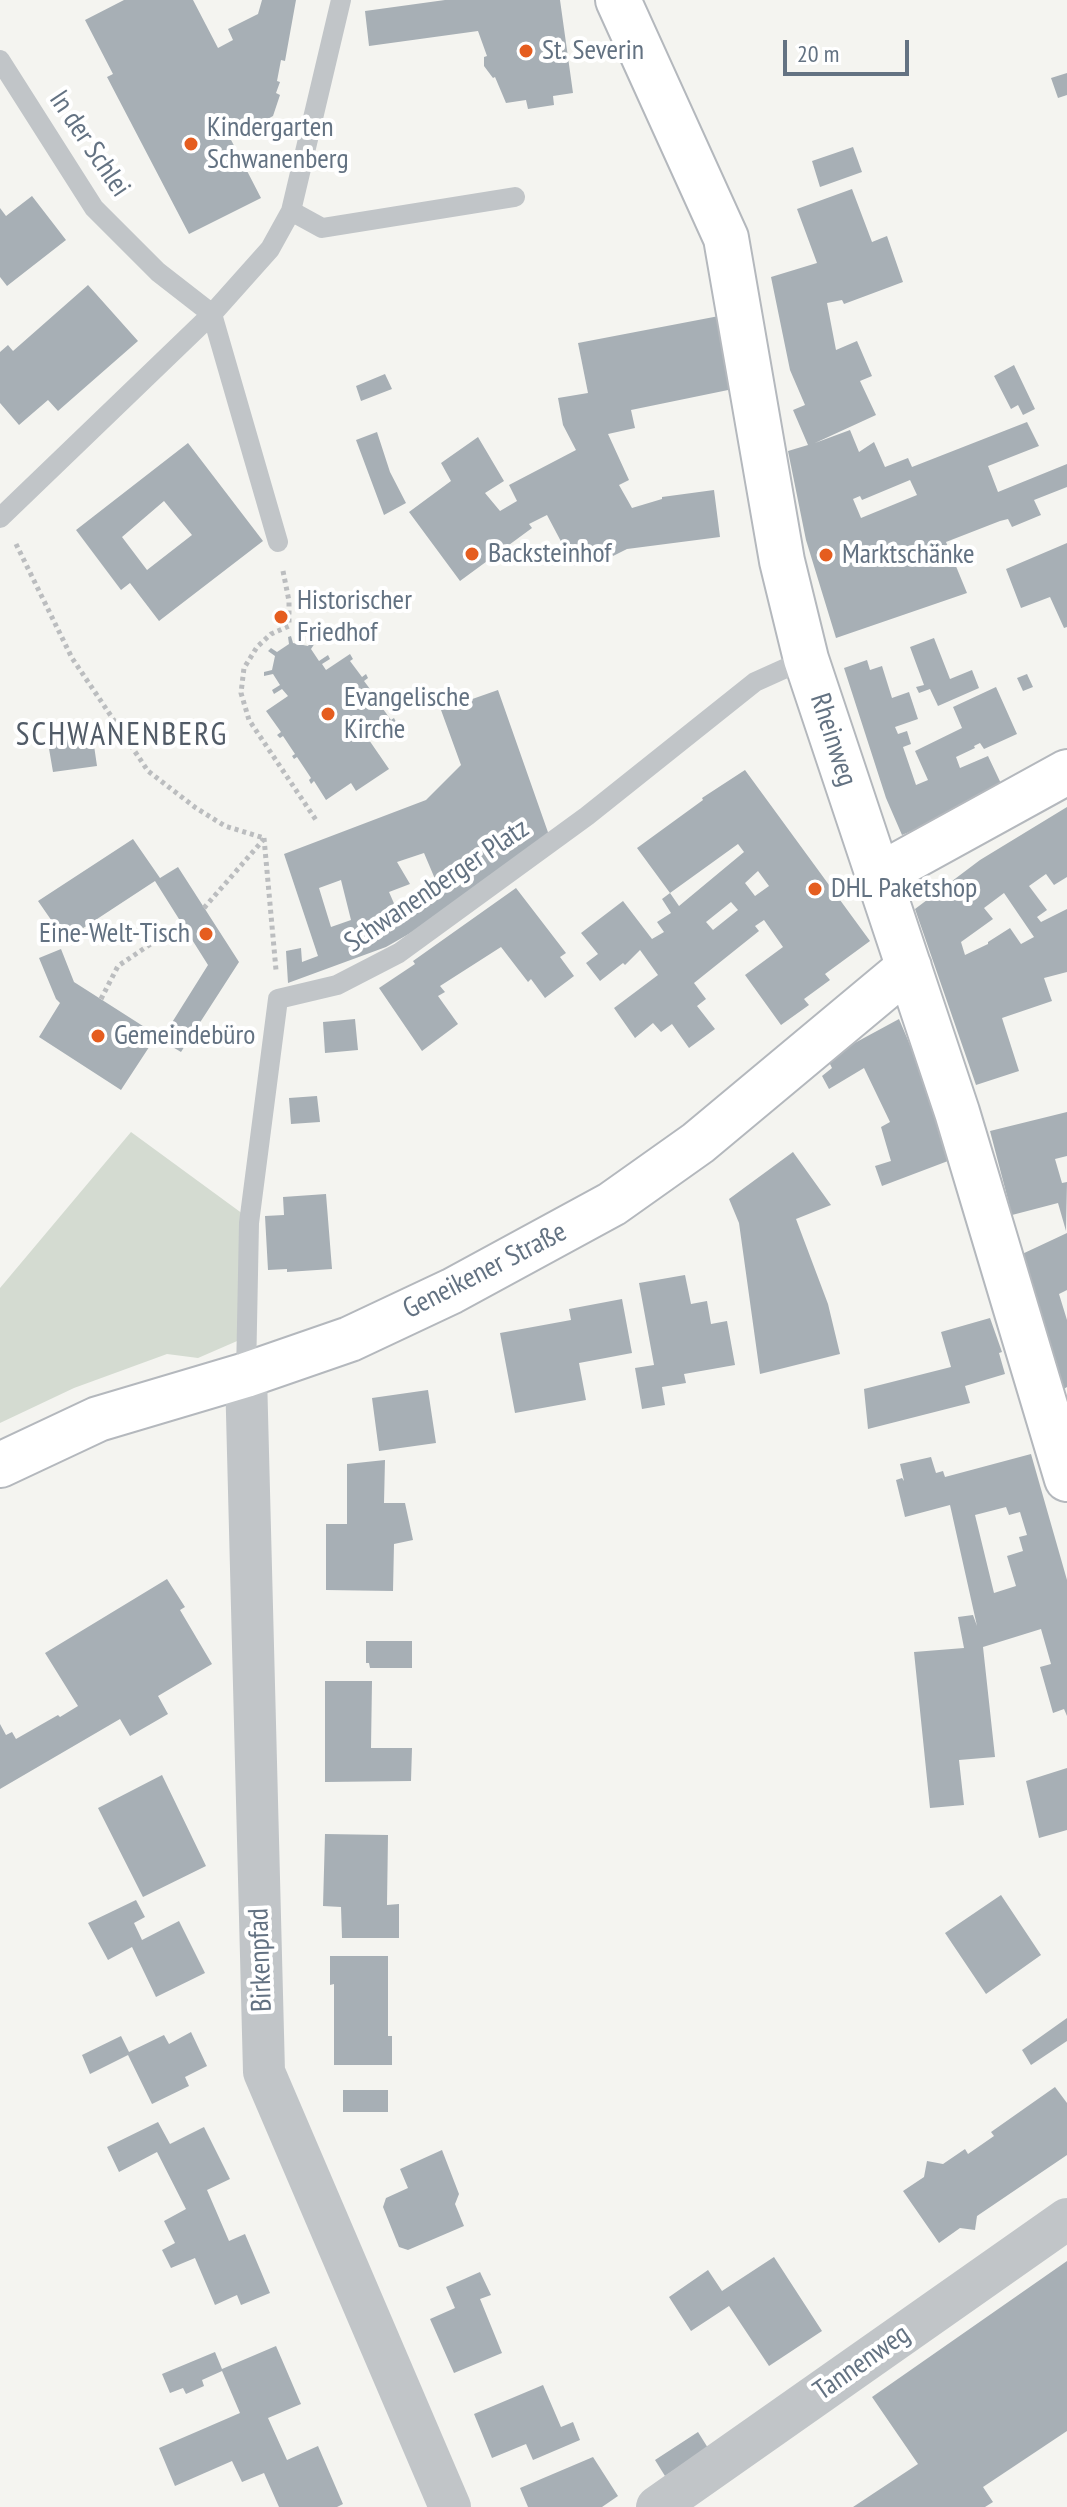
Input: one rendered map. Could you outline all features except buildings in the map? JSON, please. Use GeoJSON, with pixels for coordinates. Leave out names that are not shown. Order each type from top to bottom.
{"type":"FeatureCollection","features":[{"type":"Feature","properties":{"kind":"main road","name":"Rheinweg"},"geometry":{"type":"LineString","coordinates":[[618,0],[726,238],[782,561],[806,659],[957,1112],[1067,1479]]}},
{"type":"Feature","properties":{"kind":"main road"},"geometry":{"type":"LineString","coordinates":[[878,876],[1067,772]]}},
{"type":"Feature","properties":{"kind":"main road","name":"Geneikener Straße"},"geometry":{"type":"LineString","coordinates":[[0,1465],[98,1419],[246,1375],[350,1339],[414,1309],[612,1204],[698,1143],[909,967]]}},
{"type":"Feature","properties":{"kind":"street","name":"Birkenpfad"},"geometry":{"type":"LineString","coordinates":[[246,1375],[264,2072],[450,2507]]}},
{"type":"Feature","properties":{"kind":"street","name":"Tannenweg"},"geometry":{"type":"LineString","coordinates":[[657,2507],[1067,2219]]}},
{"type":"Feature","properties":{"kind":"lane"},"geometry":{"type":"LineString","coordinates":[[1,517],[212,314],[270,249],[291,211],[341,0]]}},
{"type":"Feature","properties":{"kind":"lane","name":"In der Schlei"},"geometry":{"type":"LineString","coordinates":[[0,60],[94,208],[158,272],[212,314]]}},
{"type":"Feature","properties":{"kind":"lane"},"geometry":{"type":"LineString","coordinates":[[291,211],[322,228],[515,197]]}},
{"type":"Feature","properties":{"kind":"lane"},"geometry":{"type":"LineString","coordinates":[[212,314],[278,542]]}},
{"type":"Feature","properties":{"kind":"lane","name":"Schwanenberger Platz"},"geometry":{"type":"LineString","coordinates":[[278,999],[337,985],[399,953],[587,816],[755,682],[806,659]]}},
{"type":"Feature","properties":{"kind":"lane"},"geometry":{"type":"LineString","coordinates":[[246,1375],[249,1223],[278,999]]}},
{"type":"Feature","properties":{"kind":"path"},"geometry":{"type":"LineString","coordinates":[[1,517],[72,658],[148,771],[225,826],[264,838]]}},
{"type":"Feature","properties":{"kind":"path"},"geometry":{"type":"LineString","coordinates":[[289,601],[289,626],[271,634],[257,647],[244,668],[241,693],[249,720],[316,820]]}},
{"type":"Feature","properties":{"kind":"path"},"geometry":{"type":"LineString","coordinates":[[204,908],[264,838]]}},
{"type":"Feature","properties":{"kind":"path"},"geometry":{"type":"LineString","coordinates":[[264,838],[278,999]]}},
{"type":"Feature","properties":{"kind":"path"},"geometry":{"type":"LineString","coordinates":[[101,999],[118,966],[182,923]]}},
{"type":"Feature","properties":{"kind":"shaded area"},"geometry":{"type":"Polygon","coordinates":[[[131,1132],[258,1225],[251,1335],[198,1358],[167,1354],[74,1388],[0,1423],[0,1288],[131,1132]]]}},
{"type":"Feature","properties":{"kind":"place","name":"St. Severin"},"geometry":{"type":"Point","coordinates":[526,51]}},
{"type":"Feature","properties":{"kind":"place","name":"Kindergarten Schwanenberg"},"geometry":{"type":"Point","coordinates":[191,144]}},
{"type":"Feature","properties":{"kind":"place","name":"Backsteinhof"},"geometry":{"type":"Point","coordinates":[472,554]}},
{"type":"Feature","properties":{"kind":"place","name":"Marktschänke"},"geometry":{"type":"Point","coordinates":[826,555]}},
{"type":"Feature","properties":{"kind":"place","name":"Historischer Friedhof"},"geometry":{"type":"Point","coordinates":[281,617]}},
{"type":"Feature","properties":{"kind":"place","name":"Evangelische Kirche"},"geometry":{"type":"Point","coordinates":[328,714]}},
{"type":"Feature","properties":{"kind":"place","name":"DHL Paketshop"},"geometry":{"type":"Point","coordinates":[815,889]}},
{"type":"Feature","properties":{"kind":"place","name":"Eine-Welt-Tisch"},"geometry":{"type":"Point","coordinates":[206,934]}},
{"type":"Feature","properties":{"kind":"place","name":"Gemeindebüro"},"geometry":{"type":"Point","coordinates":[98,1036]}},
{"type":"Feature","properties":{"kind":"district","name":"SCHWANENBERG"},"geometry":{"type":"Point","coordinates":[122,736]}}]}
